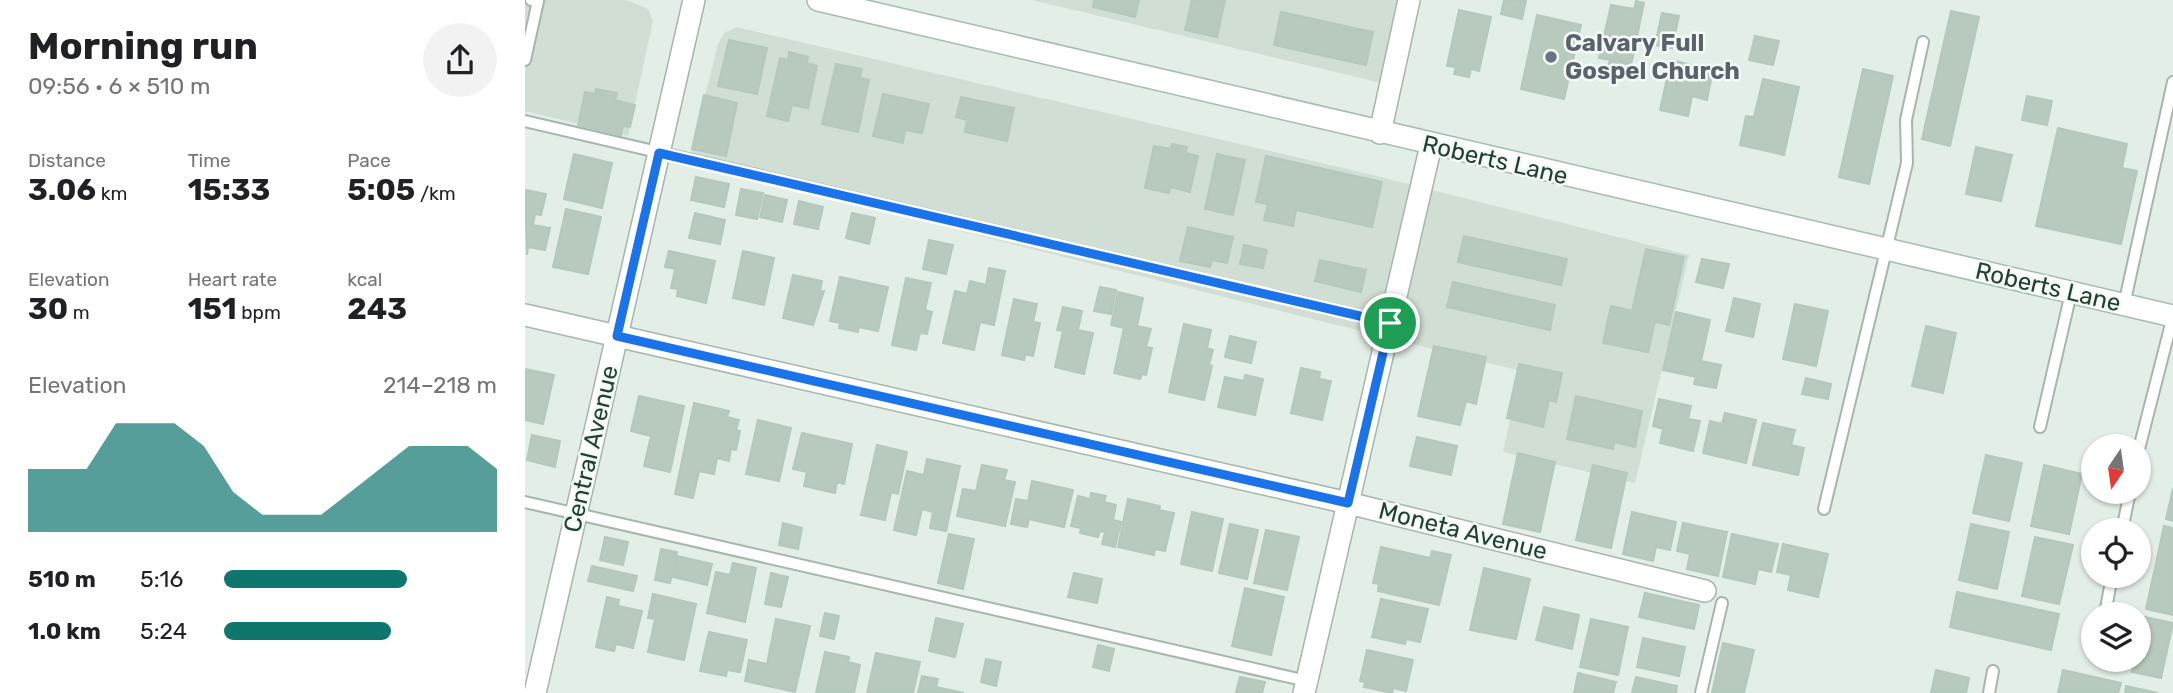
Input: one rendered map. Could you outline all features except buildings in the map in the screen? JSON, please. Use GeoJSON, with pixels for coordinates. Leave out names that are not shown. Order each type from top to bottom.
{"type":"FeatureCollection","features":[{"type":"Feature","properties":{"kind":"street","name":"Central Avenue"},"geometry":{"type":"LineString","coordinates":[[535,693],[694,0]]}},
{"type":"Feature","properties":{"kind":"street","name":"Roberts Lane"},"geometry":{"type":"LineString","coordinates":[[818,0],[2173,316]]}},
{"type":"Feature","properties":{"kind":"street"},"geometry":{"type":"LineString","coordinates":[[1380,133],[1409,0]]}},
{"type":"Feature","properties":{"kind":"street"},"geometry":{"type":"LineString","coordinates":[[1306,687],[1431,145]]}},
{"type":"Feature","properties":{"kind":"street","name":"Moneta Avenue"},"geometry":{"type":"LineString","coordinates":[[525,315],[1348,503],[1713,597]]}},
{"type":"Feature","properties":{"kind":"lane"},"geometry":{"type":"LineString","coordinates":[[525,60],[538,1],[531,0]]}},
{"type":"Feature","properties":{"kind":"lane"},"geometry":{"type":"LineString","coordinates":[[1824,509],[1907,163],[1906,120],[1923,42]]}},
{"type":"Feature","properties":{"kind":"lane"},"geometry":{"type":"LineString","coordinates":[[2125,305],[2173,82]]}},
{"type":"Feature","properties":{"kind":"lane"},"geometry":{"type":"LineString","coordinates":[[525,121],[1390,323]]}},
{"type":"Feature","properties":{"kind":"lane"},"geometry":{"type":"LineString","coordinates":[[2041,427],[2071,293]]}},
{"type":"Feature","properties":{"kind":"lane"},"geometry":{"type":"LineString","coordinates":[[2143,434],[2173,316]]}},
{"type":"Feature","properties":{"kind":"lane"},"geometry":{"type":"LineString","coordinates":[[525,502],[1306,687]]}},
{"type":"Feature","properties":{"kind":"lane"},"geometry":{"type":"LineString","coordinates":[[1701,693],[1713,597]]}},
{"type":"Feature","properties":{"kind":"lane"},"geometry":{"type":"LineString","coordinates":[[1989,693],[1993,671]]}},
{"type":"Feature","properties":{"kind":"shaded area"},"geometry":{"type":"Polygon","coordinates":[[[525,0],[627,0],[648,9],[653,21],[628,136],[525,111],[525,0]]]}},
{"type":"Feature","properties":{"kind":"shaded area"},"geometry":{"type":"Polygon","coordinates":[[[1032,0],[1409,0],[1399,87],[1032,0]]]}},
{"type":"Feature","properties":{"kind":"shaded area"},"geometry":{"type":"Polygon","coordinates":[[[736,27],[1373,175],[1689,255],[1635,483],[1503,452],[1521,371],[688,163],[718,44],[724,33],[736,27]]]}},
{"type":"Feature","properties":{"kind":"place","name":"Calvary Full Gospel Church"},"geometry":{"type":"Point","coordinates":[1551,57]}},
{"type":"Feature","properties":{"kind":"route"},"geometry":{"type":"LineString","coordinates":[[659,153],[1390,323],[1348,503],[617,336],[659,153]]}}]}
